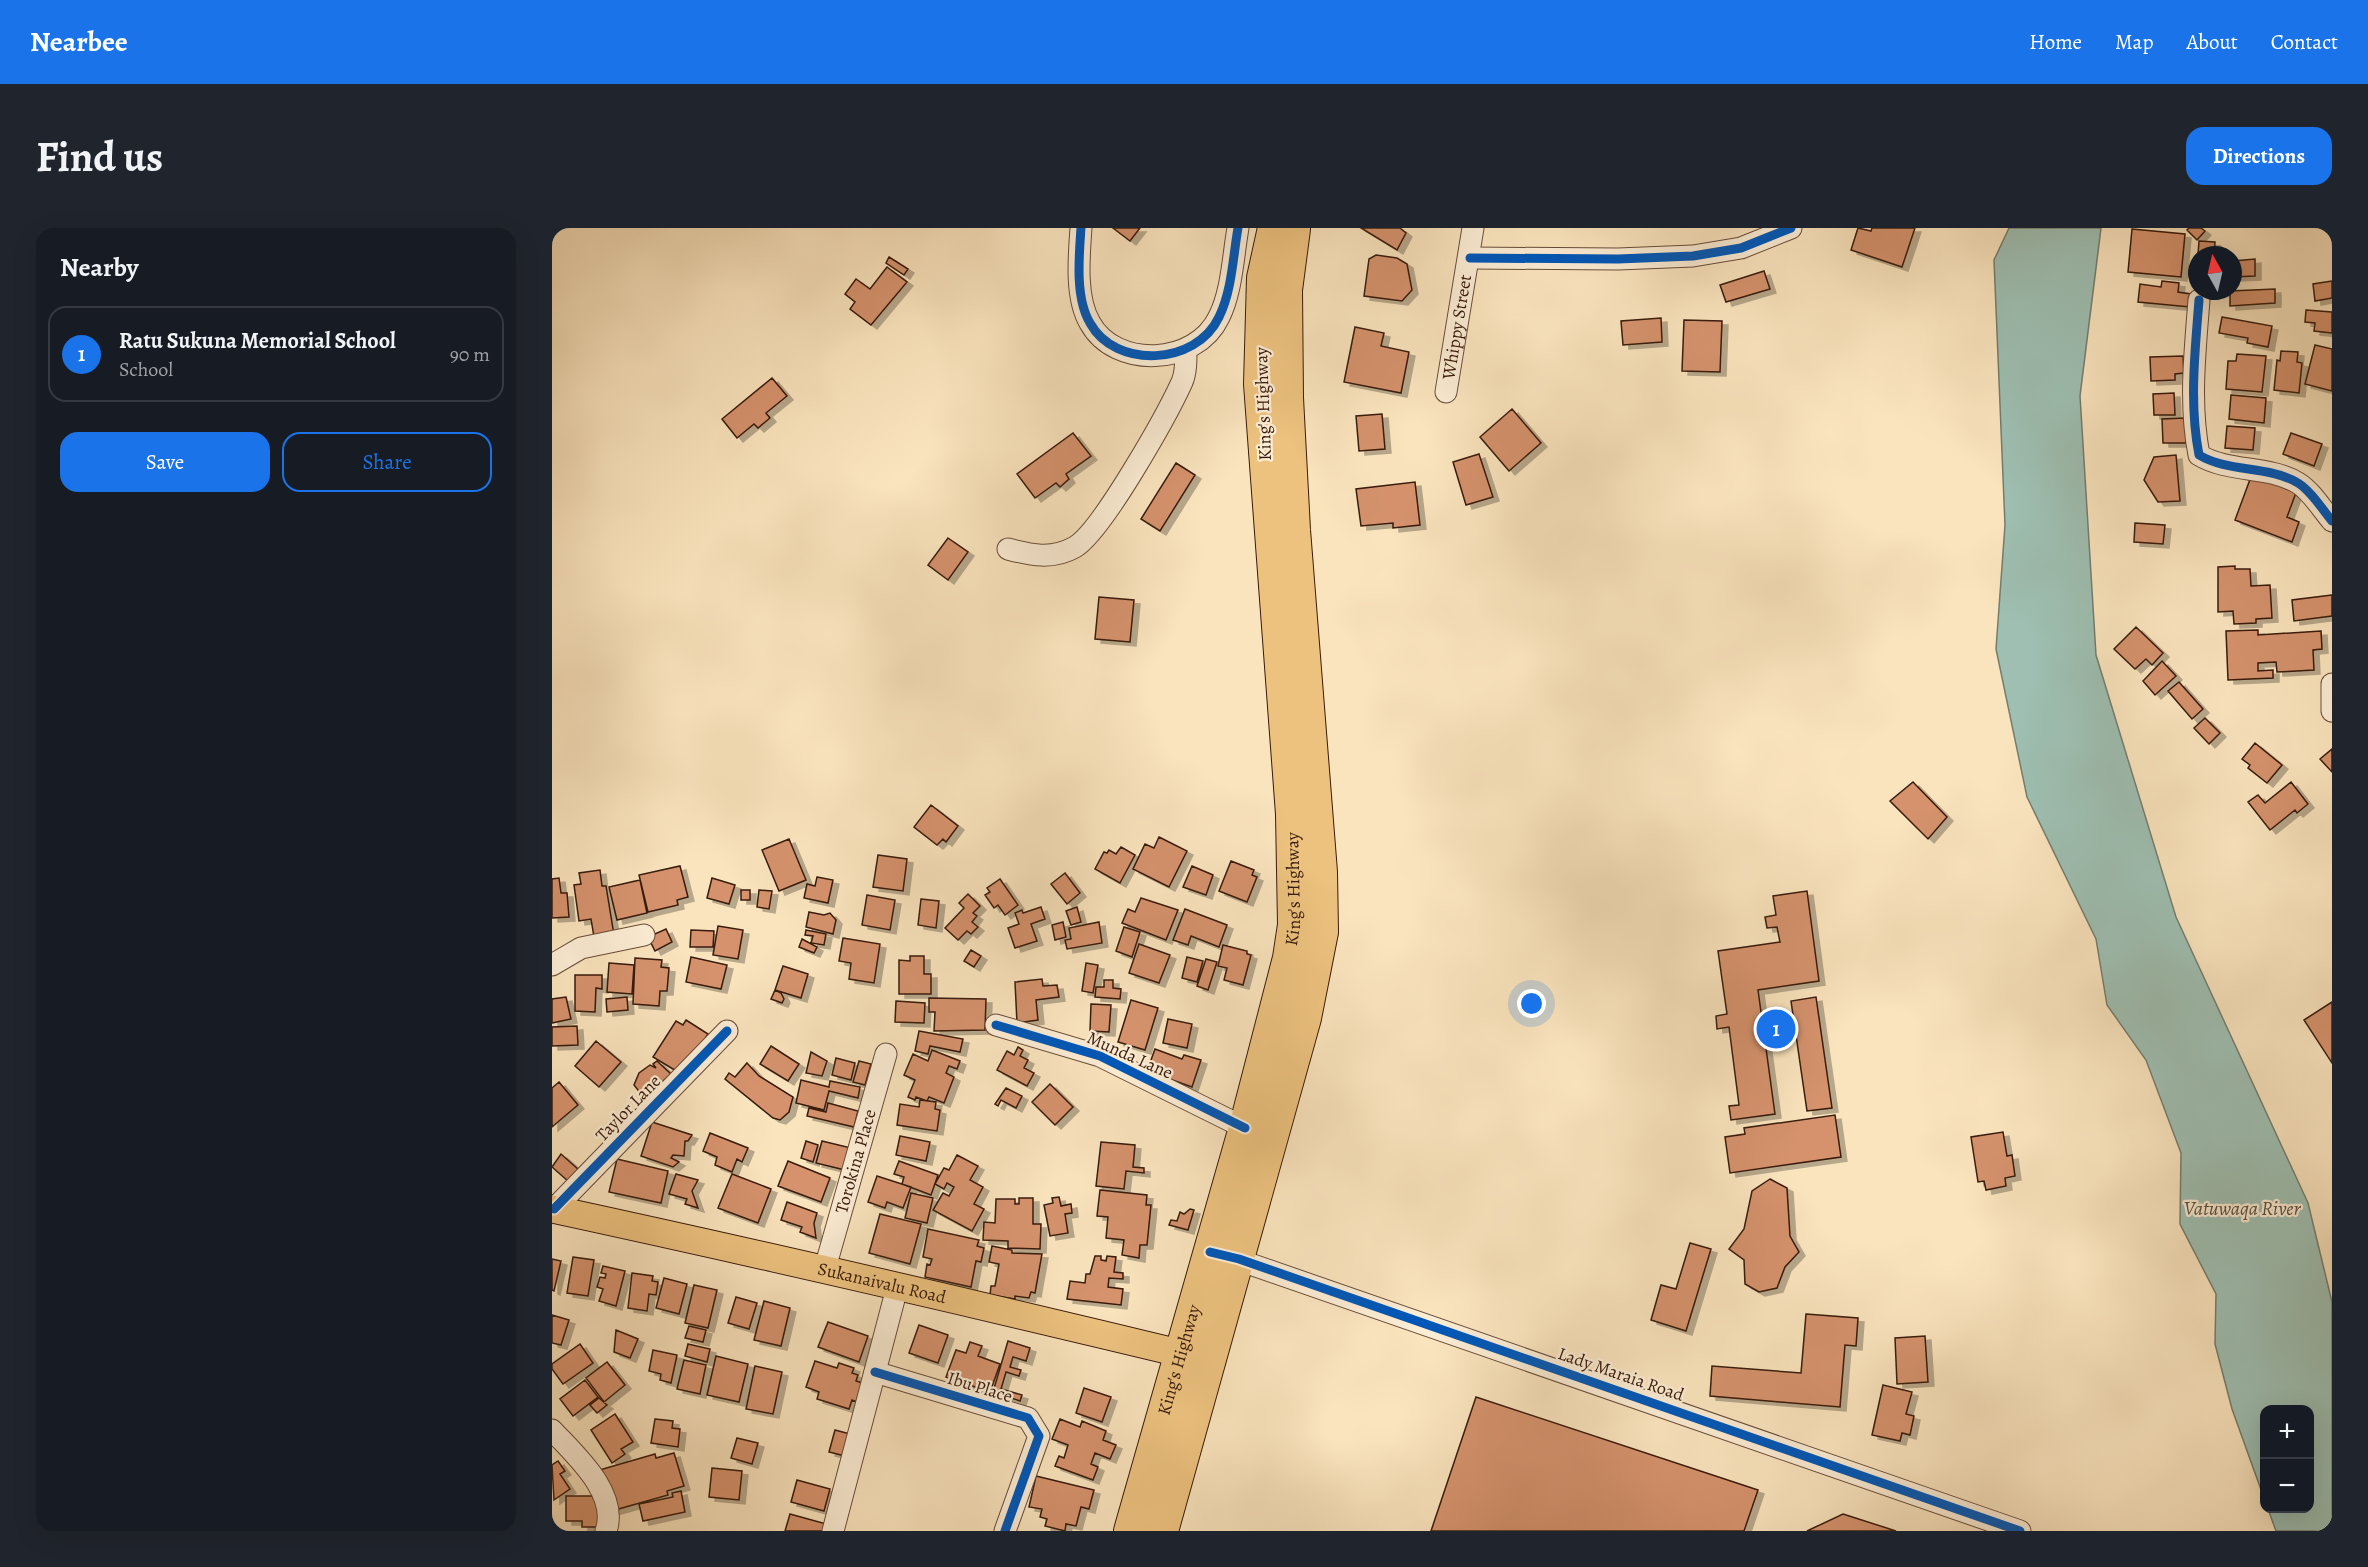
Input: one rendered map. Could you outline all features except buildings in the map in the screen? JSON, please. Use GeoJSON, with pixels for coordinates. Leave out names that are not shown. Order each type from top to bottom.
{"type":"FeatureCollection","features":[{"type":"Feature","properties":{"kind":"highway","name":"King's Highway"},"geometry":{"type":"LineString","coordinates":[[1225,1255],[1245,1128],[1288,958],[1294,925],[1292,814],[1260,384],[1263,278],[1274,228]]}},
{"type":"Feature","properties":{"kind":"highway","name":"King's Highway"},"geometry":{"type":"LineString","coordinates":[[1162,1531],[1196,1357],[1225,1255],[1305,1018],[1322,932],[1321,872],[1294,530],[1287,398],[1286,290],[1294,228]]}},
{"type":"Feature","properties":{"kind":"highway","name":"King's Highway"},"geometry":{"type":"LineString","coordinates":[[1130,1531],[1196,1357]]}},
{"type":"Feature","properties":{"kind":"main road","name":"Sukanaivalu Road"},"geometry":{"type":"LineString","coordinates":[[553,1209],[825,1268],[897,1288],[1196,1357]]}},
{"type":"Feature","properties":{"kind":"street"},"geometry":{"type":"LineString","coordinates":[[1081,228],[1084,308],[1090,323],[1100,336],[1129,351],[1152,356],[1186,351],[1200,342],[1220,317],[1238,228]]}},
{"type":"Feature","properties":{"kind":"street","name":"Whippy Street"},"geometry":{"type":"LineString","coordinates":[[1446,392],[1470,258],[1473,228]]}},
{"type":"Feature","properties":{"kind":"street"},"geometry":{"type":"LineString","coordinates":[[1470,258],[1618,259],[1693,256],[1741,248],[1791,228]]}},
{"type":"Feature","properties":{"kind":"street"},"geometry":{"type":"LineString","coordinates":[[2199,300],[2193,366],[2195,433],[2199,455],[2211,462],[2281,475],[2300,484],[2332,521]]}},
{"type":"Feature","properties":{"kind":"street"},"geometry":{"type":"LineString","coordinates":[[1008,549],[1035,555],[1056,554],[1076,546],[1093,530],[1147,445],[1182,382],[1186,351]]}},
{"type":"Feature","properties":{"kind":"street"},"geometry":{"type":"LineString","coordinates":[[2332,684],[2332,711]]}},
{"type":"Feature","properties":{"kind":"street"},"geometry":{"type":"LineString","coordinates":[[552,965],[581,948],[644,935]]}},
{"type":"Feature","properties":{"kind":"street","name":"Munda Lane"},"geometry":{"type":"LineString","coordinates":[[996,1025],[1100,1056],[1245,1128]]}},
{"type":"Feature","properties":{"kind":"street","name":"Taylor Lane"},"geometry":{"type":"LineString","coordinates":[[553,1209],[727,1031]]}},
{"type":"Feature","properties":{"kind":"street","name":"Torokina Place"},"geometry":{"type":"LineString","coordinates":[[825,1268],[886,1054]]}},
{"type":"Feature","properties":{"kind":"street","name":"Lady Maraia Road"},"geometry":{"type":"LineString","coordinates":[[1225,1255],[2020,1531]]}},
{"type":"Feature","properties":{"kind":"street"},"geometry":{"type":"LineString","coordinates":[[833,1531],[897,1288]]}},
{"type":"Feature","properties":{"kind":"street","name":"Ibu Place"},"geometry":{"type":"LineString","coordinates":[[875,1372],[1028,1418],[1039,1436],[1005,1531]]}},
{"type":"Feature","properties":{"kind":"street"},"geometry":{"type":"LineString","coordinates":[[552,1430],[600,1483],[610,1521],[606,1531]]}},
{"type":"Feature","properties":{"kind":"water","name":"Vatuwaqa River"},"geometry":{"type":"Polygon","coordinates":[[[2009,228],[2101,228],[2080,396],[2096,655],[2176,917],[2308,1203],[2332,1302],[2332,1531],[2276,1531],[2269,1513],[2314,1513],[2314,1405],[2260,1405],[2260,1487],[2232,1409],[2215,1344],[2216,1294],[2180,1224],[2181,1153],[2146,1060],[2107,1005],[2096,939],[2027,797],[1996,649],[2005,525],[1994,260],[2009,228]]]}},
{"type":"Feature","properties":{"kind":"cycle path"},"geometry":{"type":"LineString","coordinates":[[1081,228],[1080,289],[1085,313],[1090,323],[1102,338],[1117,348],[1136,354],[1155,356],[1175,353],[1193,345],[1208,333],[1219,317],[1229,285],[1238,228]]}},
{"type":"Feature","properties":{"kind":"cycle path"},"geometry":{"type":"LineString","coordinates":[[1470,258],[1618,259],[1693,256],[1741,248],[1791,228]]}},
{"type":"Feature","properties":{"kind":"cycle path"},"geometry":{"type":"LineString","coordinates":[[2199,300],[2194,397],[2199,455],[2211,461],[2286,477],[2303,486],[2332,521]]}},
{"type":"Feature","properties":{"kind":"cycle path"},"geometry":{"type":"LineString","coordinates":[[996,1025],[1100,1056],[1245,1128]]}},
{"type":"Feature","properties":{"kind":"cycle path"},"geometry":{"type":"LineString","coordinates":[[554,1209],[727,1031]]}},
{"type":"Feature","properties":{"kind":"cycle path"},"geometry":{"type":"LineString","coordinates":[[1210,1252],[1239,1259],[2020,1531]]}},
{"type":"Feature","properties":{"kind":"cycle path"},"geometry":{"type":"LineString","coordinates":[[875,1372],[1028,1418],[1039,1436],[1005,1531]]}},
{"type":"Feature","properties":{"kind":"place","name":"Ratu Sukuna Memorial School"},"geometry":{"type":"Point","coordinates":[1776,1029]}}]}
